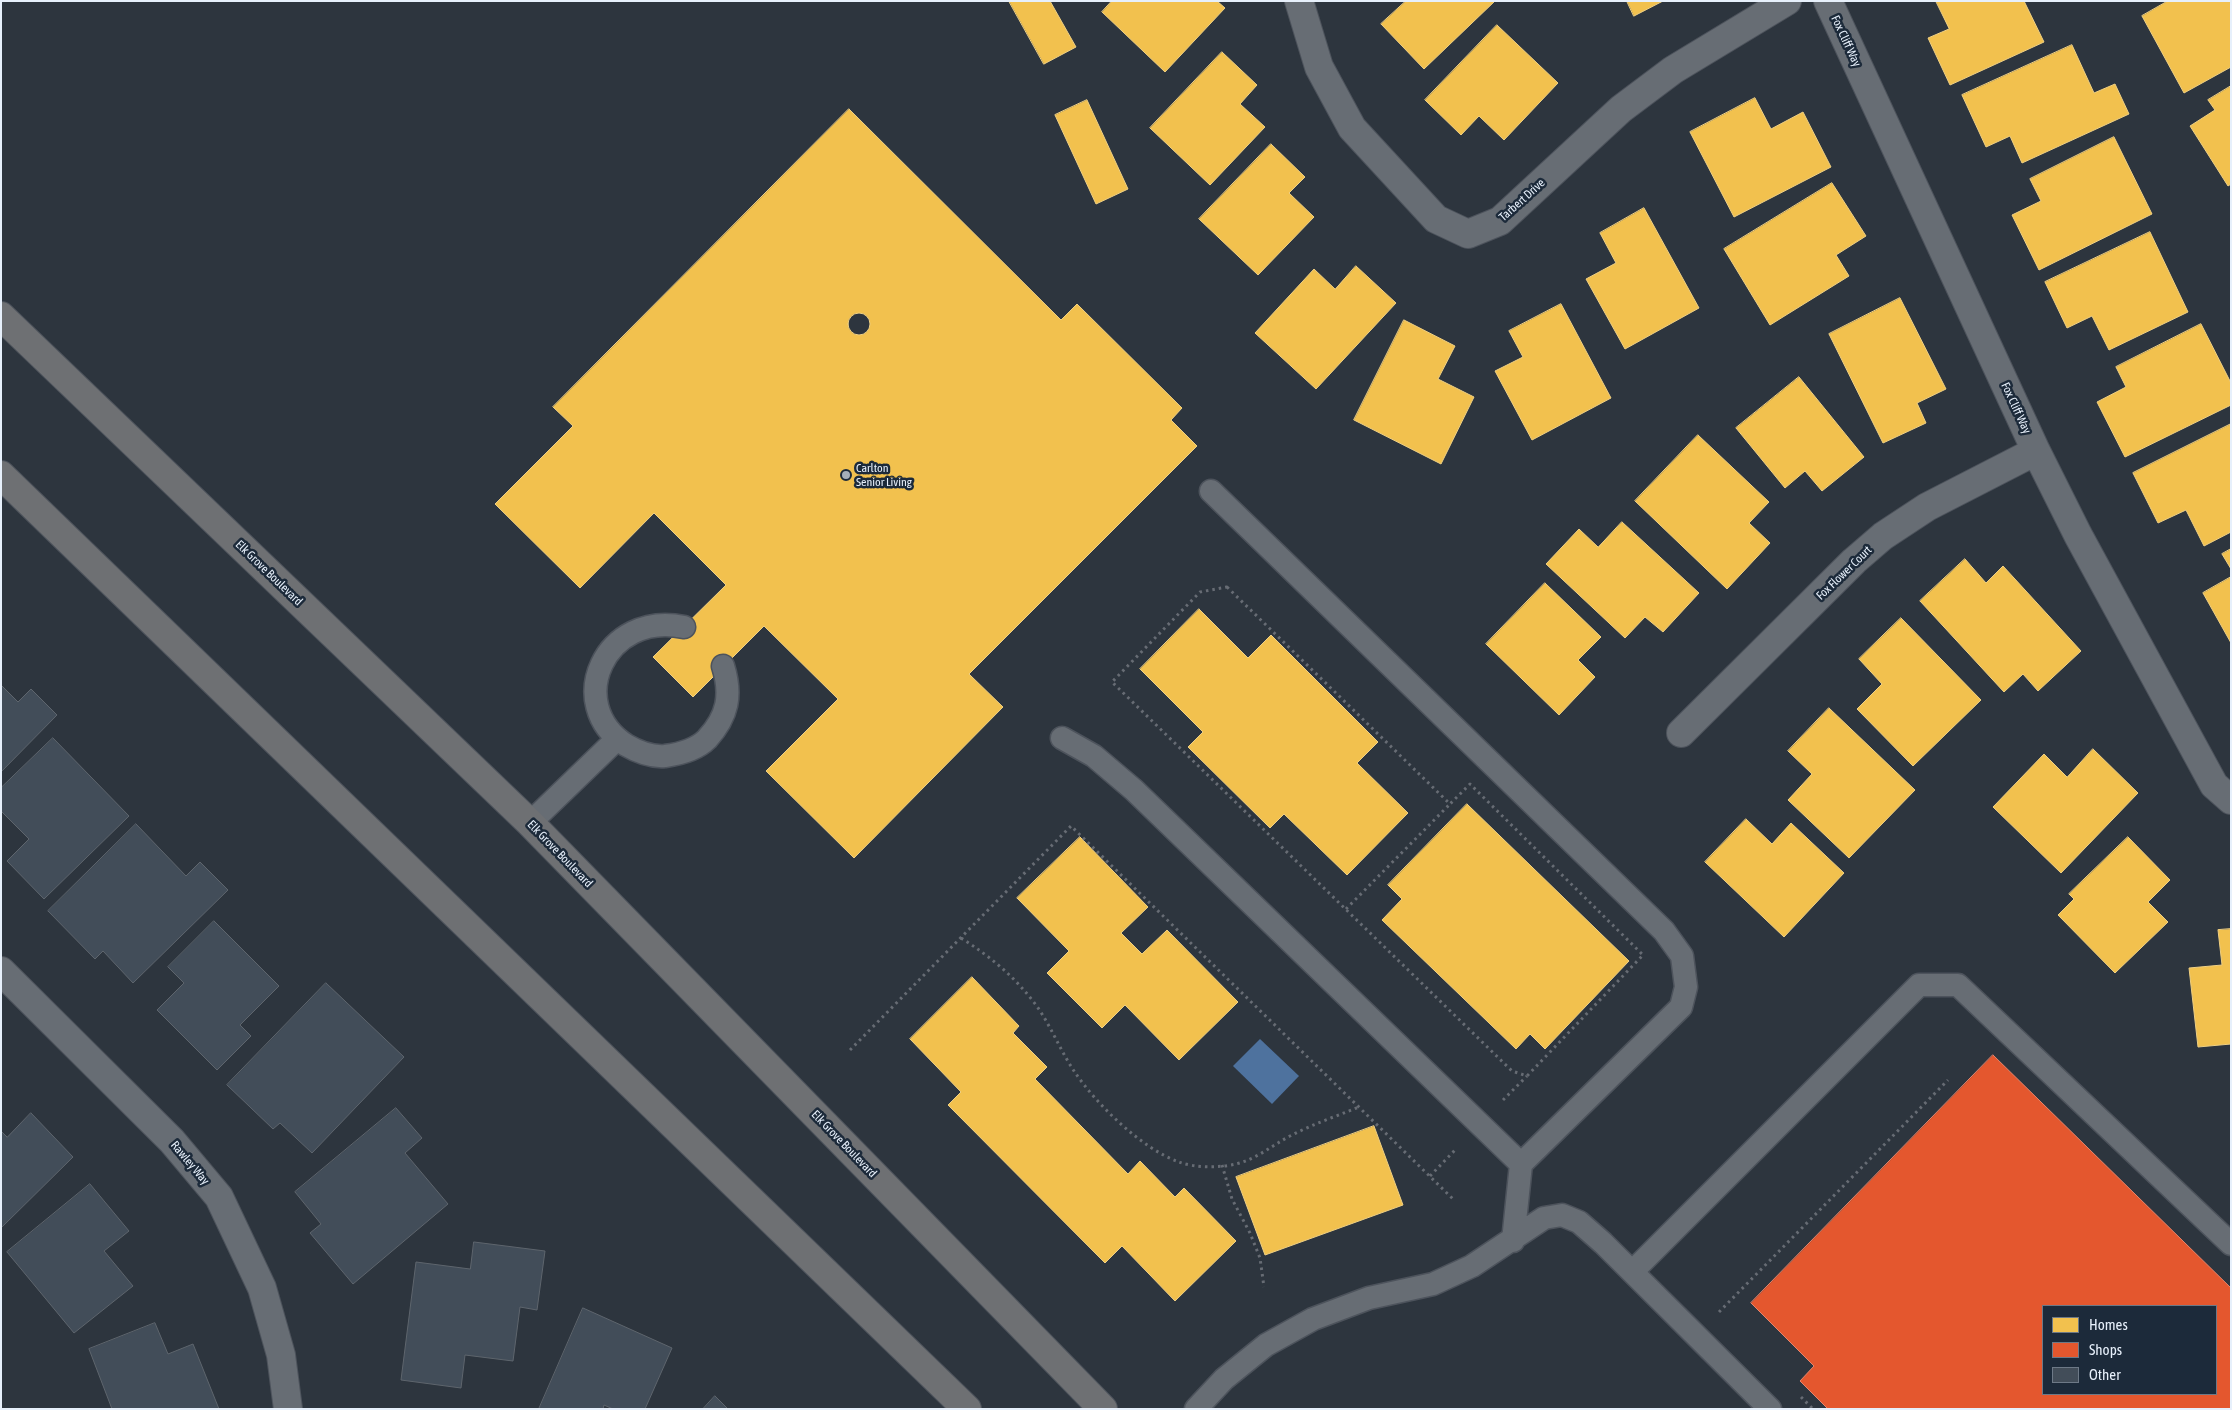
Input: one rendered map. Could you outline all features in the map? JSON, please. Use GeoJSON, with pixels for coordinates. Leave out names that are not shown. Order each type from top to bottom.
{"type":"FeatureCollection","features":[{"type":"Feature","properties":{"kind":"main road","name":"Elk Grove Boulevard"},"geometry":{"type":"LineString","coordinates":[[1,316],[530,823],[1103,1409]]}},
{"type":"Feature","properties":{"kind":"main road"},"geometry":{"type":"LineString","coordinates":[[1,475],[967,1409]]}},
{"type":"Feature","properties":{"kind":"street","name":"Tarbert Drive"},"geometry":{"type":"LineString","coordinates":[[1299,1],[1319,68],[1352,128],[1436,219],[1468,234],[1500,220],[1621,109],[1673,70],[1787,1]]}},
{"type":"Feature","properties":{"kind":"street","name":"Fox Cliff Way"},"geometry":{"type":"LineString","coordinates":[[1828,1],[2036,452],[2078,535],[2214,785],[2231,800]]}},
{"type":"Feature","properties":{"kind":"street","name":"Fox Flower Court"},"geometry":{"type":"LineString","coordinates":[[1682,733],[1854,561],[1884,536],[1926,507],[2036,452]]}},
{"type":"Feature","properties":{"kind":"street","name":"Rawley Way"},"geometry":{"type":"LineString","coordinates":[[1,971],[172,1141],[219,1198],[262,1288],[281,1355],[288,1409]]}},
{"type":"Feature","properties":{"kind":"lane"},"geometry":{"type":"LineString","coordinates":[[1212,491],[1664,931],[1682,956],[1686,987],[1681,1007],[1521,1164],[1513,1240]]}},
{"type":"Feature","properties":{"kind":"lane"},"geometry":{"type":"LineString","coordinates":[[684,627],[671,624],[651,625],[631,632],[614,644],[602,662],[597,682],[597,702],[604,722],[617,739],[636,751],[659,756],[682,753],[702,743],[718,727],[727,706],[728,683],[723,666]]}},
{"type":"Feature","properties":{"kind":"lane"},"geometry":{"type":"LineString","coordinates":[[1062,738],[1094,756],[1134,790],[1521,1164]]}},
{"type":"Feature","properties":{"kind":"lane"},"geometry":{"type":"LineString","coordinates":[[530,823],[617,739]]}},
{"type":"Feature","properties":{"kind":"lane"},"geometry":{"type":"LineString","coordinates":[[1633,1271],[1919,985],[1958,984],[2231,1244]]}},
{"type":"Feature","properties":{"kind":"lane"},"geometry":{"type":"LineString","coordinates":[[1196,1409],[1224,1379],[1266,1345],[1313,1319],[1369,1298],[1433,1284],[1472,1266],[1544,1218],[1562,1215],[1579,1222],[1633,1271],[1770,1409]]}},
{"type":"Feature","properties":{"kind":"path"},"geometry":{"type":"LineString","coordinates":[[1346,909],[1470,784],[1643,955],[1527,1076],[1512,1071],[1112,682],[1200,592],[1227,587],[1450,804]]}},
{"type":"Feature","properties":{"kind":"path"},"geometry":{"type":"LineString","coordinates":[[850,1050],[1071,826],[1454,1199]]}},
{"type":"Feature","properties":{"kind":"path"},"geometry":{"type":"LineString","coordinates":[[961,938],[990,956],[1014,977],[1037,1007],[1075,1072],[1099,1101],[1128,1129],[1151,1147],[1180,1162],[1203,1166],[1234,1164],[1262,1155],[1292,1135],[1359,1107]]}},
{"type":"Feature","properties":{"kind":"path"},"geometry":{"type":"LineString","coordinates":[[1717,1314],[1948,1080]]}},
{"type":"Feature","properties":{"kind":"path"},"geometry":{"type":"LineString","coordinates":[[1222,1165],[1232,1199],[1260,1258],[1264,1287]]}},
{"type":"Feature","properties":{"kind":"path"},"geometry":{"type":"LineString","coordinates":[[1800,1396],[1813,1409]]}},
{"type":"Feature","properties":{"kind":"water"},"geometry":{"type":"Polygon","coordinates":[[[1260,1039],[1299,1076],[1272,1104],[1233,1066],[1260,1039]]]}},
{"type":"Feature","properties":{"kind":"building: Homes"},"geometry":{"type":"Polygon","coordinates":[[[1009,1],[1050,1],[1076,47],[1044,64],[1009,1]]]}},
{"type":"Feature","properties":{"kind":"building: Homes"},"geometry":{"type":"Polygon","coordinates":[[[1112,1],[1217,1],[1225,8],[1165,72],[1102,12],[1112,1]]]}},
{"type":"Feature","properties":{"kind":"building: Homes"},"geometry":{"type":"Polygon","coordinates":[[[1406,1],[1495,1],[1424,69],[1381,24],[1406,1]]]}},
{"type":"Feature","properties":{"kind":"building: Homes"},"geometry":{"type":"Polygon","coordinates":[[[1627,1],[1663,1],[1634,16],[1627,1]]]}},
{"type":"Feature","properties":{"kind":"building: Homes"},"geometry":{"type":"Polygon","coordinates":[[[1936,1],[2024,1],[2044,42],[1950,85],[1928,38],[1949,29],[1936,1]]]}},
{"type":"Feature","properties":{"kind":"building: Homes"},"geometry":{"type":"Polygon","coordinates":[[[2168,1],[2231,1],[2231,67],[2184,93],[2142,16],[2168,1]]]}},
{"type":"Feature","properties":{"kind":"building: Homes"},"geometry":{"type":"Polygon","coordinates":[[[1497,25],[1558,83],[1504,140],[1479,116],[1461,135],[1425,100],[1497,25]]]}},
{"type":"Feature","properties":{"kind":"building: Homes"},"geometry":{"type":"Polygon","coordinates":[[[2072,45],[2094,93],[2115,84],[2129,114],[2022,163],[2010,136],[1986,147],[1962,95],[2072,45]]]}},
{"type":"Feature","properties":{"kind":"building: Homes"},"geometry":{"type":"Polygon","coordinates":[[[1222,52],[1257,85],[1240,104],[1265,127],[1210,185],[1150,128],[1222,52]]]}},
{"type":"Feature","properties":{"kind":"building: Homes"},"geometry":{"type":"Polygon","coordinates":[[[2231,86],[2231,184],[2228,186],[2190,126],[2215,110],[2208,100],[2231,86]]]}},
{"type":"Feature","properties":{"kind":"building: Homes"},"geometry":{"type":"Polygon","coordinates":[[[1755,98],[1771,129],[1803,112],[1831,167],[1734,217],[1690,132],[1755,98]]]}},
{"type":"Feature","properties":{"kind":"building: Homes"},"geometry":{"type":"Polygon","coordinates":[[[1087,100],[1128,189],[1096,204],[1055,115],[1087,100]]]}},
{"type":"Feature","properties":{"kind":"building: Homes","name":"Carlton Senior Living"},"geometry":{"type":"Polygon","coordinates":[[[849,109],[1061,320],[1077,304],[1182,408],[1171,420],[1197,446],[969,674],[1003,707],[854,858],[766,771],[838,699],[764,626],[693,697],[653,657],[726,585],[654,513],[580,588],[495,504],[573,426],[553,407],[849,109]]]}},
{"type":"Feature","properties":{"kind":"building: Homes"},"geometry":{"type":"Polygon","coordinates":[[[2114,137],[2152,214],[2039,270],[2012,215],[2041,201],[2030,179],[2114,137]]]}},
{"type":"Feature","properties":{"kind":"building: Homes"},"geometry":{"type":"Polygon","coordinates":[[[1271,144],[1305,177],[1289,193],[1314,217],[1258,275],[1199,219],[1271,144]]]}},
{"type":"Feature","properties":{"kind":"building: Homes"},"geometry":{"type":"Polygon","coordinates":[[[1832,183],[1866,236],[1836,255],[1849,276],[1770,325],[1724,249],[1832,183]]]}},
{"type":"Feature","properties":{"kind":"building: Homes"},"geometry":{"type":"Polygon","coordinates":[[[1644,208],[1699,308],[1625,349],[1586,279],[1616,263],[1600,233],[1644,208]]]}},
{"type":"Feature","properties":{"kind":"building: Homes"},"geometry":{"type":"Polygon","coordinates":[[[2150,232],[2188,312],[2109,350],[2092,316],[2067,328],[2045,282],[2150,232]]]}},
{"type":"Feature","properties":{"kind":"building: Homes"},"geometry":{"type":"Polygon","coordinates":[[[1356,266],[1396,303],[1316,389],[1255,333],[1314,269],[1335,289],[1356,266]]]}},
{"type":"Feature","properties":{"kind":"building: Homes"},"geometry":{"type":"Polygon","coordinates":[[[1900,298],[1946,389],[1917,403],[1926,423],[1883,443],[1829,334],[1900,298]]]}},
{"type":"Feature","properties":{"kind":"building: Homes"},"geometry":{"type":"Polygon","coordinates":[[[1561,304],[1611,398],[1532,440],[1495,371],[1523,357],[1509,331],[1561,304]]]}},
{"type":"Feature","properties":{"kind":"building: Homes"},"geometry":{"type":"Polygon","coordinates":[[[859,313],[867,316],[870,324],[867,332],[859,335],[851,332],[848,324],[851,316],[859,313]]]}},
{"type":"Feature","properties":{"kind":"building: Homes"},"geometry":{"type":"Polygon","coordinates":[[[1404,320],[1455,346],[1438,379],[1474,397],[1441,464],[1354,420],[1404,320]]]}},
{"type":"Feature","properties":{"kind":"building: Homes"},"geometry":{"type":"Polygon","coordinates":[[[2201,324],[2231,383],[2231,405],[2125,457],[2097,402],[2126,387],[2116,367],[2201,324]]]}},
{"type":"Feature","properties":{"kind":"building: Homes"},"geometry":{"type":"Polygon","coordinates":[[[1799,377],[1864,457],[1822,491],[1805,471],[1785,488],[1736,428],[1799,377]]]}},
{"type":"Feature","properties":{"kind":"building: Homes"},"geometry":{"type":"Polygon","coordinates":[[[2231,424],[2231,532],[2204,546],[2186,510],[2158,523],[2133,473],[2231,424]]]}},
{"type":"Feature","properties":{"kind":"building: Homes"},"geometry":{"type":"Polygon","coordinates":[[[1698,435],[1769,502],[1749,523],[1770,543],[1727,589],[1635,501],[1698,435]]]}},
{"type":"Feature","properties":{"kind":"building: Homes"},"geometry":{"type":"Polygon","coordinates":[[[1622,522],[1699,593],[1663,632],[1645,617],[1625,638],[1546,564],[1579,529],[1598,547],[1622,522]]]}},
{"type":"Feature","properties":{"kind":"building: Homes"},"geometry":{"type":"Polygon","coordinates":[[[2231,549],[2231,569],[2222,554],[2231,549]]]}},
{"type":"Feature","properties":{"kind":"building: Homes"},"geometry":{"type":"Polygon","coordinates":[[[1965,559],[1986,583],[2003,566],[2081,651],[2038,691],[2023,674],[2004,692],[1920,601],[1965,559]]]}},
{"type":"Feature","properties":{"kind":"building: Homes"},"geometry":{"type":"Polygon","coordinates":[[[2231,577],[2231,643],[2203,593],[2231,577]]]}},
{"type":"Feature","properties":{"kind":"building: Homes"},"geometry":{"type":"Polygon","coordinates":[[[1545,583],[1601,637],[1578,660],[1595,677],[1559,715],[1486,644],[1545,583]]]}},
{"type":"Feature","properties":{"kind":"building: Homes"},"geometry":{"type":"Polygon","coordinates":[[[1199,609],[1248,658],[1271,635],[1378,742],[1357,763],[1408,813],[1347,875],[1284,814],[1270,828],[1188,747],[1203,732],[1140,669],[1199,609]]]}},
{"type":"Feature","properties":{"kind":"building: Homes"},"geometry":{"type":"Polygon","coordinates":[[[1901,618],[1981,700],[1913,766],[1857,709],[1882,684],[1859,659],[1901,618]]]}},
{"type":"Feature","properties":{"kind":"building: Homes"},"geometry":{"type":"Polygon","coordinates":[[[1829,708],[1915,790],[1849,858],[1788,800],[1812,774],[1788,751],[1829,708]]]}},
{"type":"Feature","properties":{"kind":"building: Homes"},"geometry":{"type":"Polygon","coordinates":[[[2093,749],[2138,793],[2061,873],[1993,807],[2044,754],[2067,777],[2093,749]]]}},
{"type":"Feature","properties":{"kind":"building: Homes"},"geometry":{"type":"Polygon","coordinates":[[[1467,804],[1629,961],[1545,1049],[1530,1034],[1516,1049],[1382,920],[1402,899],[1388,885],[1467,804]]]}},
{"type":"Feature","properties":{"kind":"building: Homes"},"geometry":{"type":"Polygon","coordinates":[[[1746,819],[1772,844],[1791,823],[1844,873],[1784,937],[1705,862],[1746,819]]]}},
{"type":"Feature","properties":{"kind":"building: Homes"},"geometry":{"type":"Polygon","coordinates":[[[1080,837],[1148,907],[1121,933],[1142,954],[1167,930],[1238,1002],[1179,1060],[1125,1005],[1102,1028],[1047,973],[1069,951],[1017,898],[1080,837]]]}},
{"type":"Feature","properties":{"kind":"building: Homes"},"geometry":{"type":"Polygon","coordinates":[[[2128,837],[2170,880],[2148,902],[2168,922],[2115,973],[2058,915],[2074,899],[2069,894],[2128,837]]]}},
{"type":"Feature","properties":{"kind":"building: Homes"},"geometry":{"type":"Polygon","coordinates":[[[2231,929],[2231,1044],[2198,1047],[2189,968],[2222,965],[2218,930],[2231,929]]]}},
{"type":"Feature","properties":{"kind":"building: Homes"},"geometry":{"type":"Polygon","coordinates":[[[972,977],[1019,1026],[1013,1033],[1047,1067],[1035,1079],[1128,1174],[1140,1161],[1175,1197],[1184,1188],[1236,1241],[1175,1301],[1122,1246],[1105,1263],[948,1105],[961,1092],[910,1039],[972,977]]]}},
{"type":"Feature","properties":{"kind":"building: Homes"},"geometry":{"type":"Polygon","coordinates":[[[1374,1126],[1403,1205],[1265,1255],[1236,1177],[1374,1126]]]}},
{"type":"Feature","properties":{"kind":"building: Shops"},"geometry":{"type":"Polygon","coordinates":[[[1993,1055],[2231,1288],[2231,1409],[1828,1409],[1800,1381],[1814,1366],[1751,1303],[1993,1055]]]}},
{"type":"Feature","properties":{"kind":"building: Other"},"geometry":{"type":"Polygon","coordinates":[[[1,685],[18,702],[31,689],[57,715],[1,772],[1,685]]]}},
{"type":"Feature","properties":{"kind":"building: Other"},"geometry":{"type":"Polygon","coordinates":[[[53,738],[129,816],[44,899],[7,861],[29,839],[1,811],[1,788],[53,738]]]}},
{"type":"Feature","properties":{"kind":"building: Other"},"geometry":{"type":"Polygon","coordinates":[[[136,824],[186,876],[200,862],[228,890],[133,983],[103,951],[95,959],[48,911],[136,824]]]}},
{"type":"Feature","properties":{"kind":"building: Other"},"geometry":{"type":"Polygon","coordinates":[[[214,921],[279,986],[240,1025],[251,1036],[217,1070],[157,1010],[184,983],[168,967],[214,921]]]}},
{"type":"Feature","properties":{"kind":"building: Other"},"geometry":{"type":"Polygon","coordinates":[[[326,983],[404,1057],[312,1153],[280,1123],[273,1129],[227,1085],[326,983]]]}},
{"type":"Feature","properties":{"kind":"building: Other"},"geometry":{"type":"Polygon","coordinates":[[[396,1108],[422,1138],[405,1153],[448,1204],[353,1284],[310,1233],[321,1224],[295,1192],[396,1108]]]}},
{"type":"Feature","properties":{"kind":"building: Other"},"geometry":{"type":"Polygon","coordinates":[[[31,1113],[73,1157],[1,1228],[1,1131],[7,1137],[31,1113]]]}},
{"type":"Feature","properties":{"kind":"building: Other"},"geometry":{"type":"Polygon","coordinates":[[[90,1184],[129,1231],[104,1251],[133,1286],[74,1333],[7,1252],[90,1184]]]}},
{"type":"Feature","properties":{"kind":"building: Other"},"geometry":{"type":"Polygon","coordinates":[[[474,1242],[545,1251],[537,1310],[520,1307],[513,1361],[465,1355],[461,1388],[401,1380],[416,1262],[470,1269],[474,1242]]]}},
{"type":"Feature","properties":{"kind":"building: Other"},"geometry":{"type":"Polygon","coordinates":[[[583,1308],[672,1348],[645,1409],[613,1409],[604,1405],[603,1409],[539,1409],[583,1308]]]}},
{"type":"Feature","properties":{"kind":"building: Other"},"geometry":{"type":"Polygon","coordinates":[[[155,1323],[168,1354],[193,1344],[219,1409],[112,1409],[89,1349],[155,1323]]]}},
{"type":"Feature","properties":{"kind":"building: Other"},"geometry":{"type":"Polygon","coordinates":[[[715,1396],[728,1409],[703,1409],[715,1396]]]}},
{"type":"Feature","properties":{"kind":"place","name":"Carlton Senior Living"},"geometry":{"type":"Point","coordinates":[846,475]}}]}
